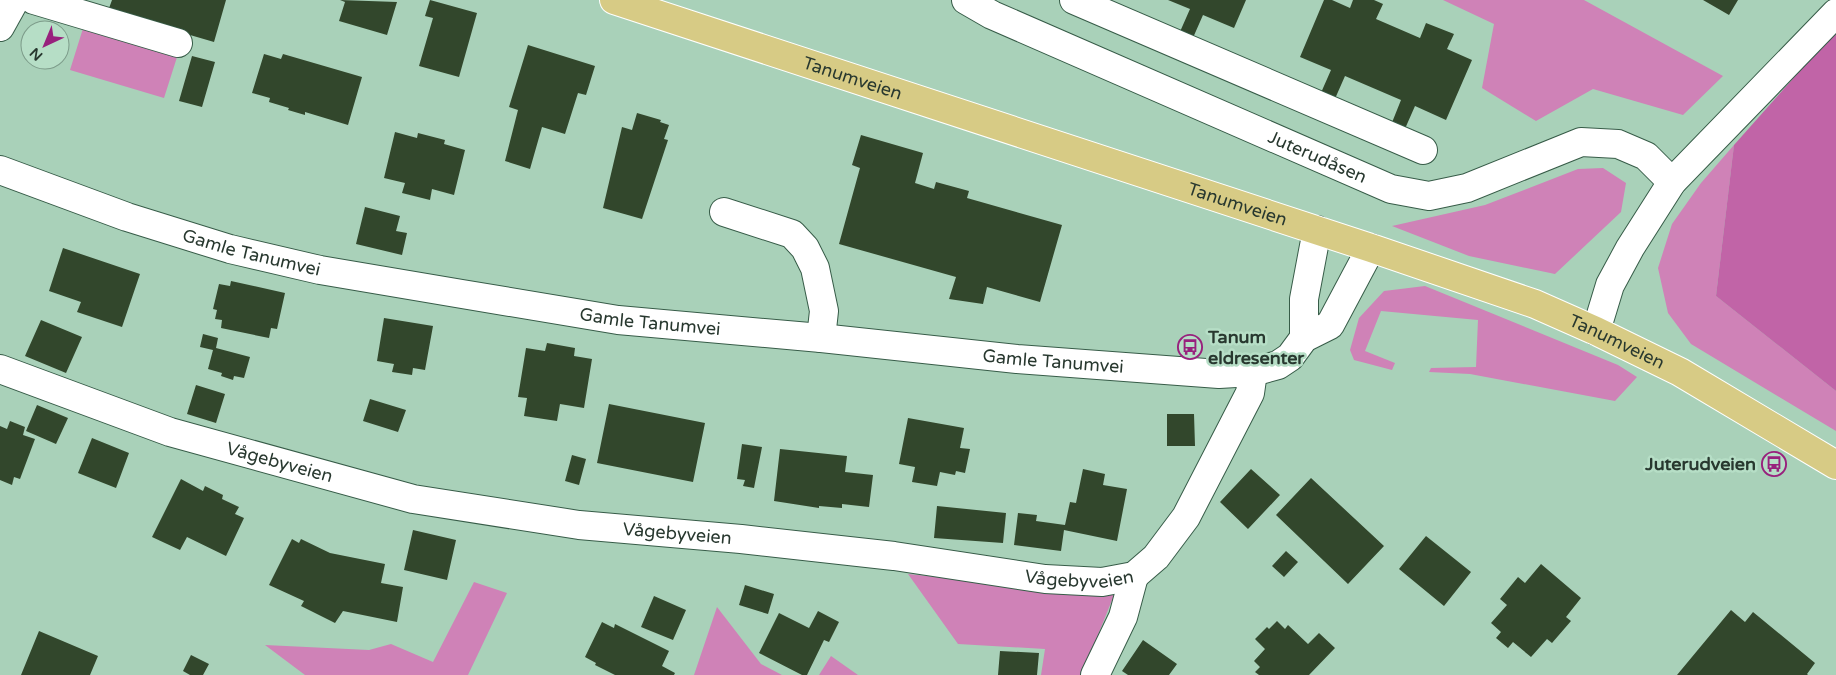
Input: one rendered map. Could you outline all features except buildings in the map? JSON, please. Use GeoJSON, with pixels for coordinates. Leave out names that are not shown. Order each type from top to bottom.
{"type":"FeatureCollection","features":[{"type":"Feature","properties":{"kind":"main road","name":"Tanumveien"},"geometry":{"type":"LineString","coordinates":[[614,0],[1317,230],[1535,304],[1680,372],[1836,465]]}},
{"type":"Feature","properties":{"kind":"street"},"geometry":{"type":"LineString","coordinates":[[0,27],[15,0]]}},
{"type":"Feature","properties":{"kind":"street"},"geometry":{"type":"LineString","coordinates":[[34,0],[178,43]]}},
{"type":"Feature","properties":{"kind":"street","name":"Juterudåsen"},"geometry":{"type":"LineString","coordinates":[[966,0],[992,15],[1391,189],[1429,196],[1467,188],[1581,142],[1618,144],[1646,156],[1672,182]]}},
{"type":"Feature","properties":{"kind":"street"},"geometry":{"type":"LineString","coordinates":[[1074,0],[1423,150]]}},
{"type":"Feature","properties":{"kind":"street"},"geometry":{"type":"LineString","coordinates":[[1596,331],[1610,285],[1630,248],[1672,182],[1836,13]]}},
{"type":"Feature","properties":{"kind":"street","name":"Gamle Tanumvei"},"geometry":{"type":"LineString","coordinates":[[0,170],[127,217],[230,249],[320,270],[618,320],[821,338],[1017,359],[1219,374],[1253,372],[1278,365],[1290,357],[1304,338],[1330,326],[1371,248]]}},
{"type":"Feature","properties":{"kind":"street"},"geometry":{"type":"LineString","coordinates":[[724,212],[792,234],[805,248],[815,268],[824,312],[821,338]]}},
{"type":"Feature","properties":{"kind":"street"},"geometry":{"type":"LineString","coordinates":[[1304,338],[1304,299],[1317,230]]}},
{"type":"Feature","properties":{"kind":"street","name":"Vågebyveien"},"geometry":{"type":"LineString","coordinates":[[0,369],[170,432],[413,499],[579,524],[741,539],[894,556],[1045,578],[1102,582],[1134,576],[1156,557],[1186,517],[1250,393],[1253,372]]}},
{"type":"Feature","properties":{"kind":"street"},"geometry":{"type":"LineString","coordinates":[[1095,675],[1123,616],[1134,576]]}},
{"type":"Feature","properties":{"kind":"shaded area"},"geometry":{"type":"Polygon","coordinates":[[[1443,0],[1584,0],[1723,76],[1683,115],[1593,89],[1536,121],[1482,88],[1494,24],[1443,0]]]}},
{"type":"Feature","properties":{"kind":"shaded area"},"geometry":{"type":"Polygon","coordinates":[[[85,22],[178,54],[164,98],[70,70],[85,22]]]}},
{"type":"Feature","properties":{"kind":"shaded area"},"geometry":{"type":"Polygon","coordinates":[[[1836,30],[1836,391],[1716,296],[1734,145],[1836,30]]]}},
{"type":"Feature","properties":{"kind":"shaded area"},"geometry":{"type":"Polygon","coordinates":[[[1734,145],[1716,296],[1836,391],[1836,431],[1691,344],[1668,313],[1658,268],[1672,224],[1701,183],[1734,145]]]}},
{"type":"Feature","properties":{"kind":"shaded area"},"geometry":{"type":"Polygon","coordinates":[[[1603,168],[1626,183],[1621,212],[1555,274],[1469,256],[1392,226],[1485,205],[1578,169],[1603,168]]]}},
{"type":"Feature","properties":{"kind":"shaded area"},"geometry":{"type":"Polygon","coordinates":[[[1425,286],[1618,365],[1637,377],[1615,401],[1470,374],[1429,372],[1431,368],[1476,367],[1478,320],[1381,311],[1365,351],[1395,363],[1392,370],[1354,360],[1350,350],[1359,318],[1384,291],[1425,286]]]}},
{"type":"Feature","properties":{"kind":"shaded area"},"geometry":{"type":"Polygon","coordinates":[[[908,574],[1114,595],[1082,675],[1041,675],[1045,649],[958,644],[908,574]]]}},
{"type":"Feature","properties":{"kind":"shaded area"},"geometry":{"type":"Polygon","coordinates":[[[474,582],[507,593],[468,675],[305,675],[265,645],[369,650],[391,644],[433,662],[474,582]]]}},
{"type":"Feature","properties":{"kind":"shaded area"},"geometry":{"type":"Polygon","coordinates":[[[717,607],[761,664],[782,675],[694,675],[717,607]]]}},
{"type":"Feature","properties":{"kind":"shaded area"},"geometry":{"type":"Polygon","coordinates":[[[831,656],[858,675],[819,675],[831,656]]]}},
{"type":"Feature","properties":{"kind":"place","name":"Tanum eldresenter"},"geometry":{"type":"Point","coordinates":[1190,347]}},
{"type":"Feature","properties":{"kind":"place","name":"Juterudveien"},"geometry":{"type":"Point","coordinates":[1774,464]}}]}
